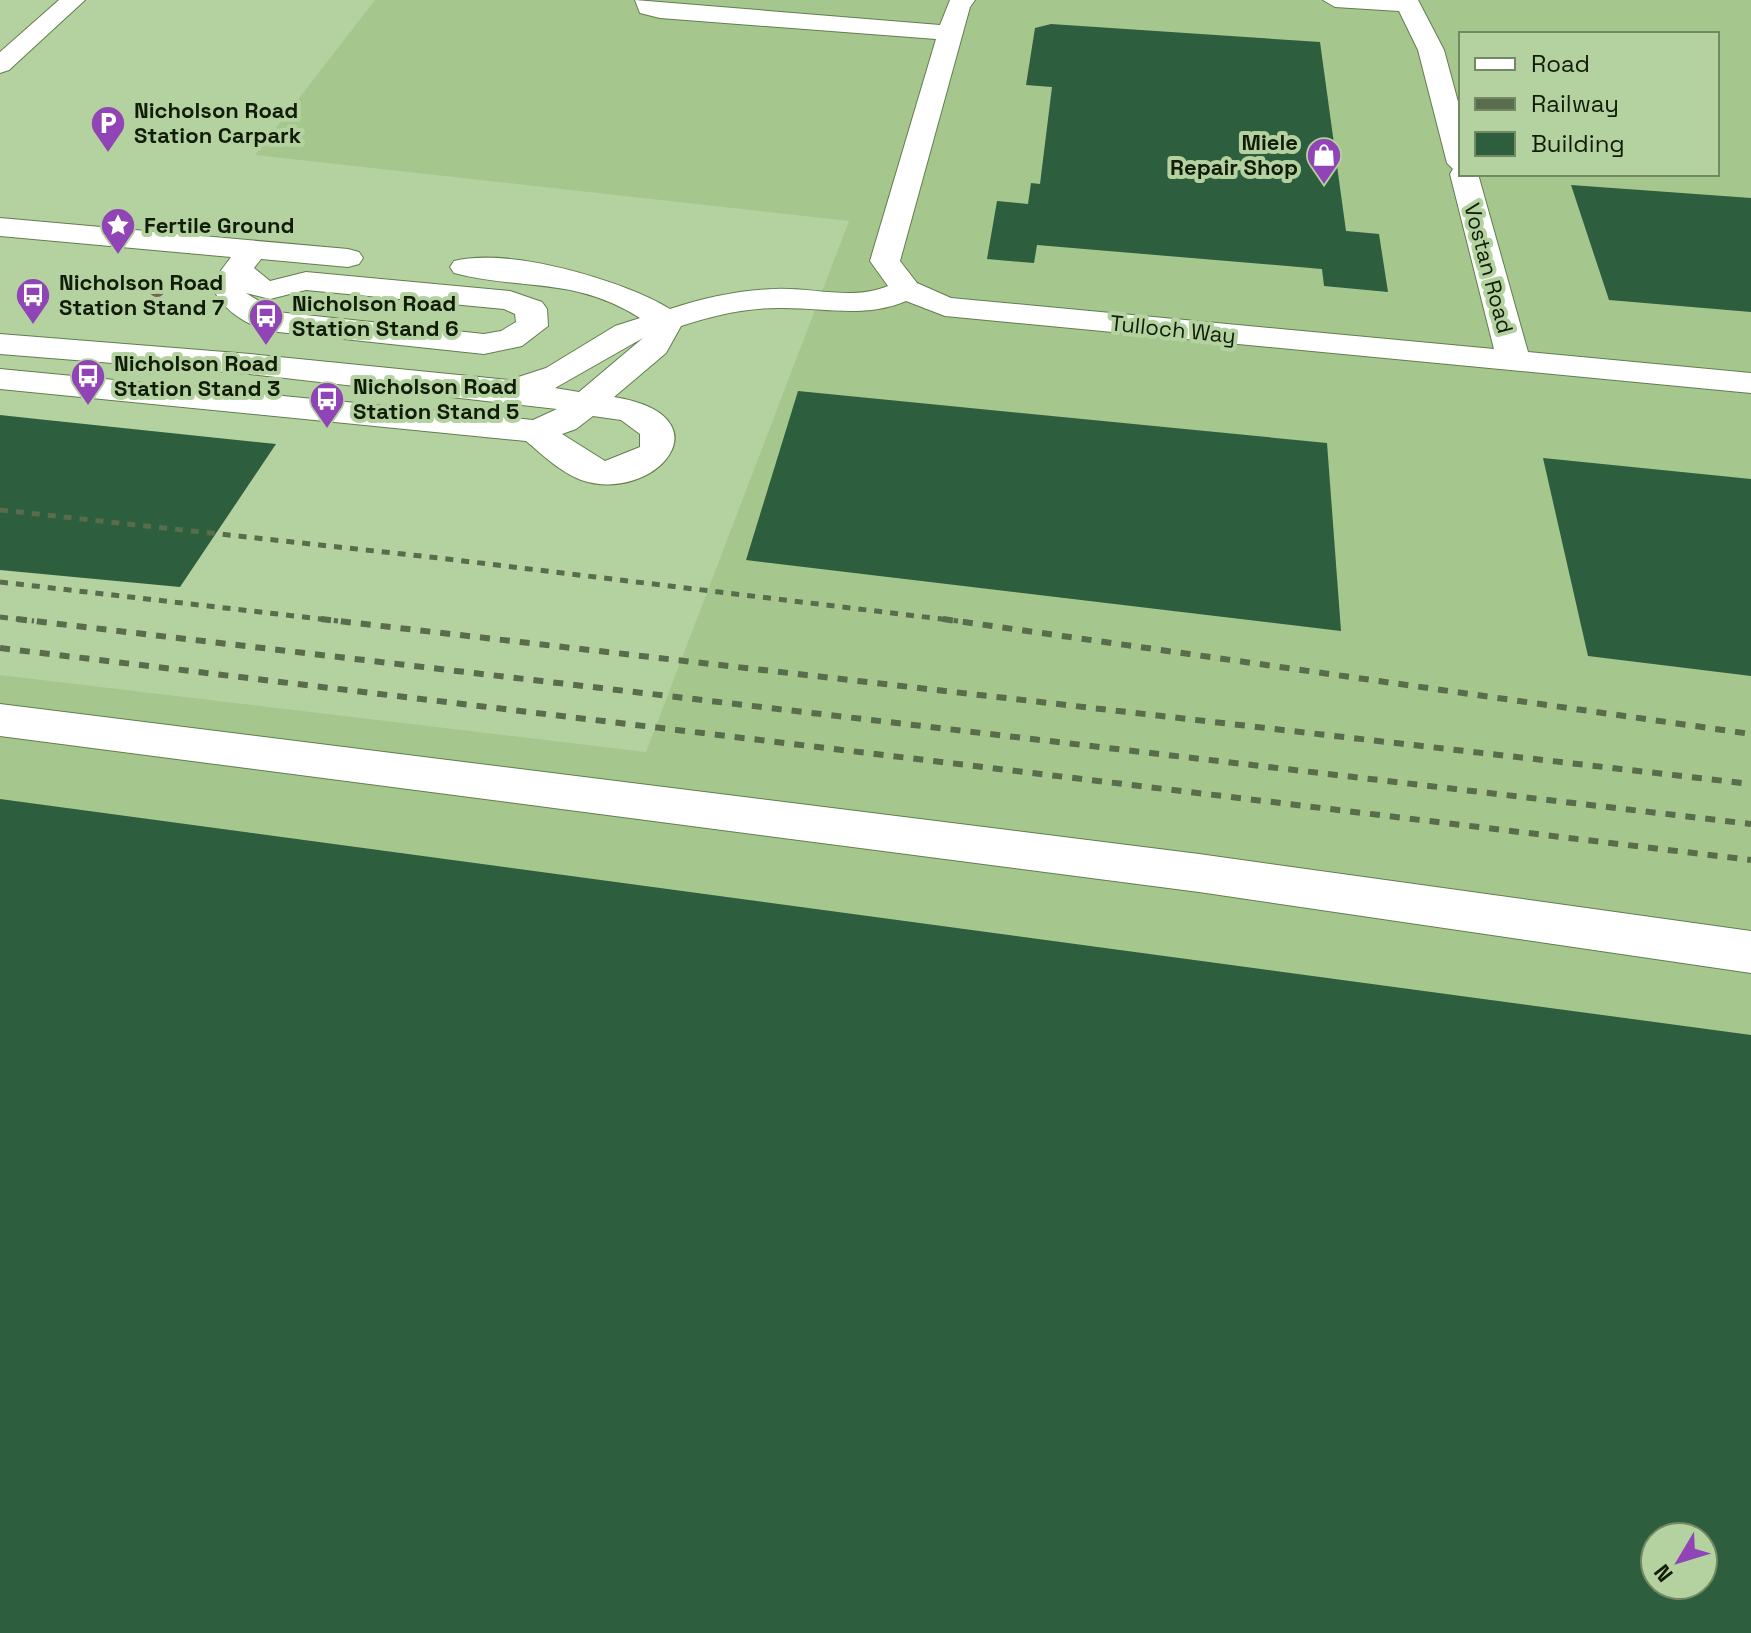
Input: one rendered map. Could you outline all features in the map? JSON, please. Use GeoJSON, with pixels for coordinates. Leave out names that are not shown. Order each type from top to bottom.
{"type":"FeatureCollection","features":[{"type":"Feature","properties":{"kind":"street"},"geometry":{"type":"LineString","coordinates":[[0,65],[73,0]]}},
{"type":"Feature","properties":{"kind":"street"},"geometry":{"type":"LineString","coordinates":[[647,0],[649,8],[660,11],[950,33]]}},
{"type":"Feature","properties":{"kind":"street"},"geometry":{"type":"LineString","coordinates":[[510,391],[558,375],[626,333],[738,301],[775,298],[875,303],[906,290],[885,261],[950,33],[963,0]]}},
{"type":"Feature","properties":{"kind":"street"},"geometry":{"type":"LineString","coordinates":[[1335,0],[1406,2],[1431,50],[1459,155]]}},
{"type":"Feature","properties":{"kind":"street","name":"Vostan Road"},"geometry":{"type":"LineString","coordinates":[[1465,176],[1514,362]]}},
{"type":"Feature","properties":{"kind":"street"},"geometry":{"type":"LineString","coordinates":[[0,227],[245,260],[568,275],[609,288],[643,304],[667,321]]}},
{"type":"Feature","properties":{"kind":"street"},"geometry":{"type":"LineString","coordinates":[[245,260],[226,284],[232,298],[261,302],[306,281],[510,300],[531,309],[532,326],[511,339],[484,344],[269,321],[261,302]]}},
{"type":"Feature","properties":{"kind":"street","name":"Tulloch Way"},"geometry":{"type":"LineString","coordinates":[[906,290],[945,307],[1751,383]]}},
{"type":"Feature","properties":{"kind":"street"},"geometry":{"type":"LineString","coordinates":[[0,379],[535,431],[564,421],[587,403],[655,346],[667,321]]}},
{"type":"Feature","properties":{"kind":"street"},"geometry":{"type":"LineString","coordinates":[[0,344],[236,363],[510,391],[587,403],[631,411],[658,430],[657,452],[633,468],[608,475],[575,465],[535,431]]}},
{"type":"Feature","properties":{"kind":"street"},"geometry":{"type":"LineString","coordinates":[[0,720],[1168,869],[1751,952]]}},
{"type":"Feature","properties":{"kind":"shaded area"},"geometry":{"type":"Polygon","coordinates":[[[375,0],[1751,0],[1751,1633],[0,1633],[0,675],[646,752],[849,221],[255,155],[375,0]]]}},
{"type":"Feature","properties":{"kind":"building"},"geometry":{"type":"Polygon","coordinates":[[[1051,24],[1320,42],[1346,231],[1379,234],[1388,292],[1324,286],[1322,269],[1037,245],[1034,263],[987,259],[997,201],[1028,204],[1031,183],[1040,184],[1052,87],[1026,85],[1035,28],[1051,24]]]}},
{"type":"Feature","properties":{"kind":"building"},"geometry":{"type":"Polygon","coordinates":[[[1571,185],[1751,198],[1751,312],[1609,300],[1571,185]]]}},
{"type":"Feature","properties":{"kind":"building"},"geometry":{"type":"Polygon","coordinates":[[[798,391],[1327,443],[1341,631],[746,560],[798,391]]]}},
{"type":"Feature","properties":{"kind":"building"},"geometry":{"type":"Polygon","coordinates":[[[0,415],[276,444],[180,587],[0,570],[0,415]]]}},
{"type":"Feature","properties":{"kind":"building"},"geometry":{"type":"Polygon","coordinates":[[[1543,458],[1751,479],[1751,676],[1588,656],[1543,458]]]}},
{"type":"Feature","properties":{"kind":"building"},"geometry":{"type":"Polygon","coordinates":[[[0,799],[1751,1035],[1751,1633],[0,1633],[0,799]]]}},
{"type":"Feature","properties":{"kind":"railway"},"geometry":{"type":"LineString","coordinates":[[0,510],[439,558],[952,620]]}},
{"type":"Feature","properties":{"kind":"railway"},"geometry":{"type":"LineString","coordinates":[[0,582],[338,621]]}},
{"type":"Feature","properties":{"kind":"railway"},"geometry":{"type":"LineString","coordinates":[[0,617],[17,619]]}},
{"type":"Feature","properties":{"kind":"railway"},"geometry":{"type":"LineString","coordinates":[[17,619],[34,621]]}},
{"type":"Feature","properties":{"kind":"railway"},"geometry":{"type":"LineString","coordinates":[[17,619],[1751,824]]}},
{"type":"Feature","properties":{"kind":"railway"},"geometry":{"type":"LineString","coordinates":[[321,619],[1751,784]]}},
{"type":"Feature","properties":{"kind":"railway"},"geometry":{"type":"LineString","coordinates":[[943,619],[952,620]]}},
{"type":"Feature","properties":{"kind":"railway"},"geometry":{"type":"LineString","coordinates":[[952,620],[958,621]]}},
{"type":"Feature","properties":{"kind":"railway"},"geometry":{"type":"LineString","coordinates":[[952,620],[1751,734]]}},
{"type":"Feature","properties":{"kind":"railway"},"geometry":{"type":"LineString","coordinates":[[0,648],[1751,860]]}},
{"type":"Feature","properties":{"kind":"place","name":"Nicholson Road Station Carpark"},"geometry":{"type":"Point","coordinates":[108,154]}},
{"type":"Feature","properties":{"kind":"place","name":"Miele Repair Shop"},"geometry":{"type":"Point","coordinates":[1324,186]}},
{"type":"Feature","properties":{"kind":"place","name":"Fertile Ground"},"geometry":{"type":"Point","coordinates":[118,256]}},
{"type":"Feature","properties":{"kind":"place","name":"Nicholson Road Station Stand 7"},"geometry":{"type":"Point","coordinates":[33,326]}},
{"type":"Feature","properties":{"kind":"place","name":"Nicholson Road Station Stand 6"},"geometry":{"type":"Point","coordinates":[266,347]}},
{"type":"Feature","properties":{"kind":"place","name":"Nicholson Road Station Stand 3"},"geometry":{"type":"Point","coordinates":[88,407]}},
{"type":"Feature","properties":{"kind":"place","name":"Nicholson Road Station Stand 5"},"geometry":{"type":"Point","coordinates":[327,430]}}]}
